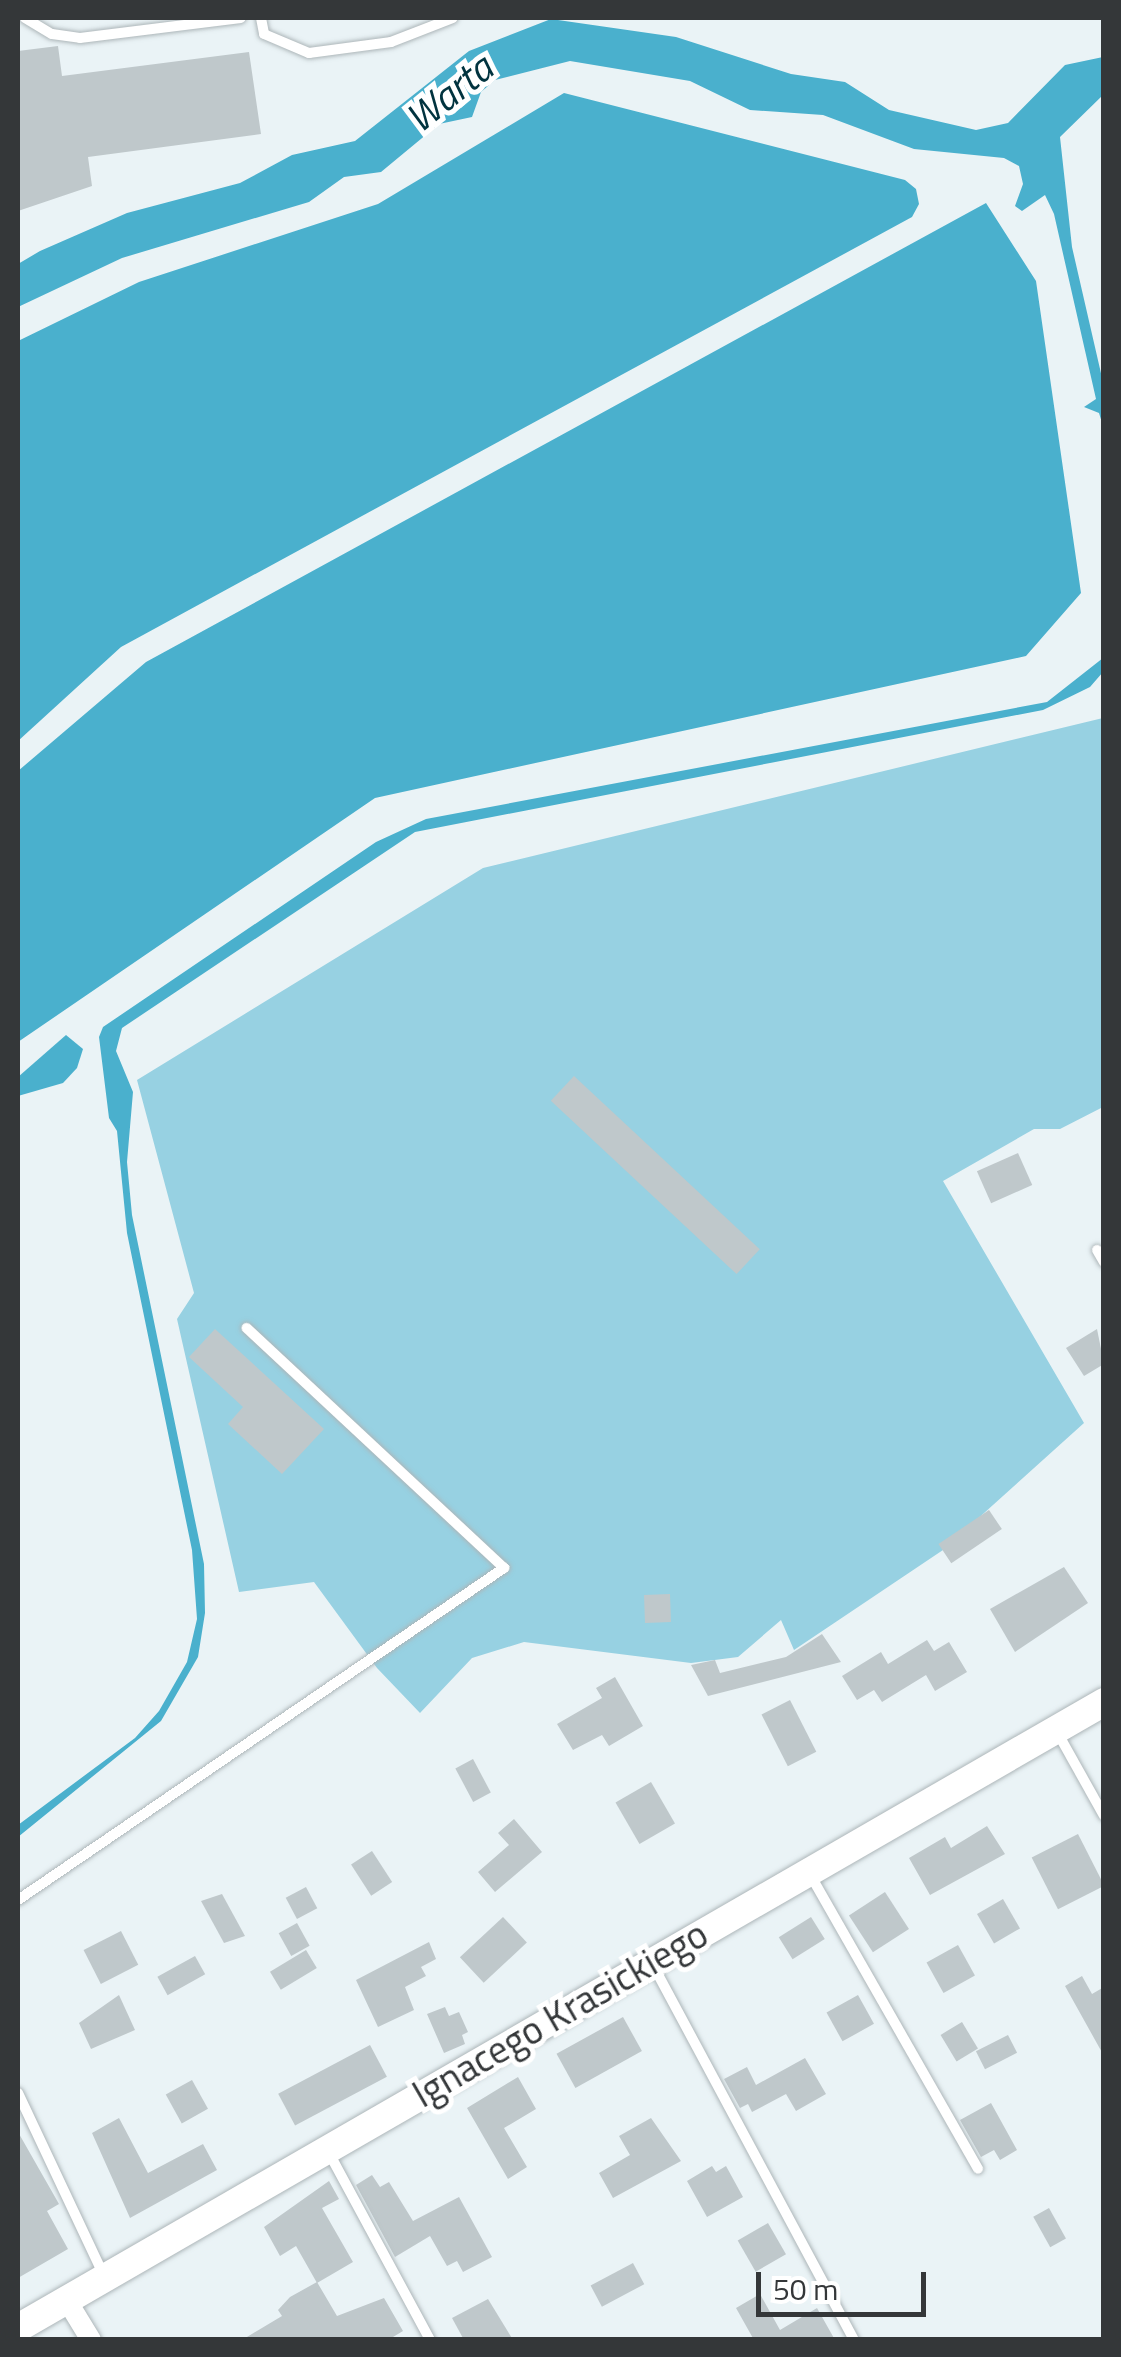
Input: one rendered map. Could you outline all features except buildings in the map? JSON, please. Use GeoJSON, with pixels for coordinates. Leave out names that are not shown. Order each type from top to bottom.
{"type":"FeatureCollection","features":[{"type":"Feature","properties":{"kind":"street","name":"Ignacego Krasickiego"},"geometry":{"type":"LineString","coordinates":[[18,2328],[1104,1702]]}},
{"type":"Feature","properties":{"kind":"street"},"geometry":{"type":"LineString","coordinates":[[66,2299],[90,2340]]}},
{"type":"Feature","properties":{"kind":"lane"},"geometry":{"type":"LineString","coordinates":[[25,18],[52,34],[80,38],[241,18]]}},
{"type":"Feature","properties":{"kind":"lane"},"geometry":{"type":"LineString","coordinates":[[261,18],[264,34],[309,54],[391,42],[453,18]]}},
{"type":"Feature","properties":{"kind":"lane"},"geometry":{"type":"LineString","coordinates":[[1096,1250],[1104,1262]]}},
{"type":"Feature","properties":{"kind":"lane"},"geometry":{"type":"LineString","coordinates":[[18,1900],[504,1568],[247,1328]]}},
{"type":"Feature","properties":{"kind":"lane"},"geometry":{"type":"LineString","coordinates":[[1056,1729],[1104,1816]]}},
{"type":"Feature","properties":{"kind":"lane"},"geometry":{"type":"LineString","coordinates":[[808,1871],[978,2169]]}},
{"type":"Feature","properties":{"kind":"lane"},"geometry":{"type":"LineString","coordinates":[[651,1962],[854,2340]]}},
{"type":"Feature","properties":{"kind":"lane"},"geometry":{"type":"LineString","coordinates":[[18,2093],[104,2276]]}},
{"type":"Feature","properties":{"kind":"lane"},"geometry":{"type":"LineString","coordinates":[[326,2148],[430,2340]]}},
{"type":"Feature","properties":{"kind":"shaded area"},"geometry":{"type":"Polygon","coordinates":[[[1103,718],[1103,1107],[1060,1129],[1034,1129],[943,1181],[1084,1423],[943,1550],[794,1650],[781,1620],[738,1657],[691,1663],[524,1642],[472,1658],[420,1713],[377,1668],[314,1582],[239,1592],[177,1319],[194,1293],[137,1080],[483,868],[1103,718]]]}},
{"type":"Feature","properties":{"kind":"water","name":"Warta"},"geometry":{"type":"Polygon","coordinates":[[[551,19],[676,37],[791,74],[845,82],[889,110],[976,130],[1008,123],[1065,65],[1103,57],[1103,95],[1060,137],[1072,247],[1103,382],[1103,426],[1099,413],[1084,407],[1096,399],[1054,214],[1045,195],[1022,211],[1015,206],[1023,184],[1019,166],[1004,158],[914,149],[823,115],[750,110],[690,81],[570,61],[495,80],[481,92],[472,117],[439,124],[381,172],[344,177],[309,202],[122,258],[18,307],[18,264],[40,251],[127,213],[240,183],[292,155],[355,141],[469,51],[551,19]]]}},
{"type":"Feature","properties":{"kind":"water"},"geometry":{"type":"Polygon","coordinates":[[[564,93],[905,180],[916,189],[919,204],[912,217],[121,647],[18,741],[18,341],[139,282],[378,204],[564,93]]]}},
{"type":"Feature","properties":{"kind":"water"},"geometry":{"type":"Polygon","coordinates":[[[986,203],[1036,281],[1081,593],[1026,656],[375,798],[18,1042],[18,771],[146,662],[986,203]]]}},
{"type":"Feature","properties":{"kind":"water"},"geometry":{"type":"Polygon","coordinates":[[[1103,658],[1103,672],[1090,687],[1043,710],[415,832],[122,1028],[116,1051],[133,1092],[127,1162],[132,1215],[204,1564],[205,1613],[198,1657],[161,1721],[18,1837],[18,1825],[135,1738],[159,1711],[187,1662],[197,1619],[192,1550],[127,1233],[117,1131],[109,1118],[99,1037],[103,1027],[376,842],[426,819],[1047,702],[1103,658]]]}},
{"type":"Feature","properties":{"kind":"water"},"geometry":{"type":"Polygon","coordinates":[[[66,1035],[83,1049],[77,1068],[63,1083],[18,1096],[18,1077],[66,1035]]]}}]}
